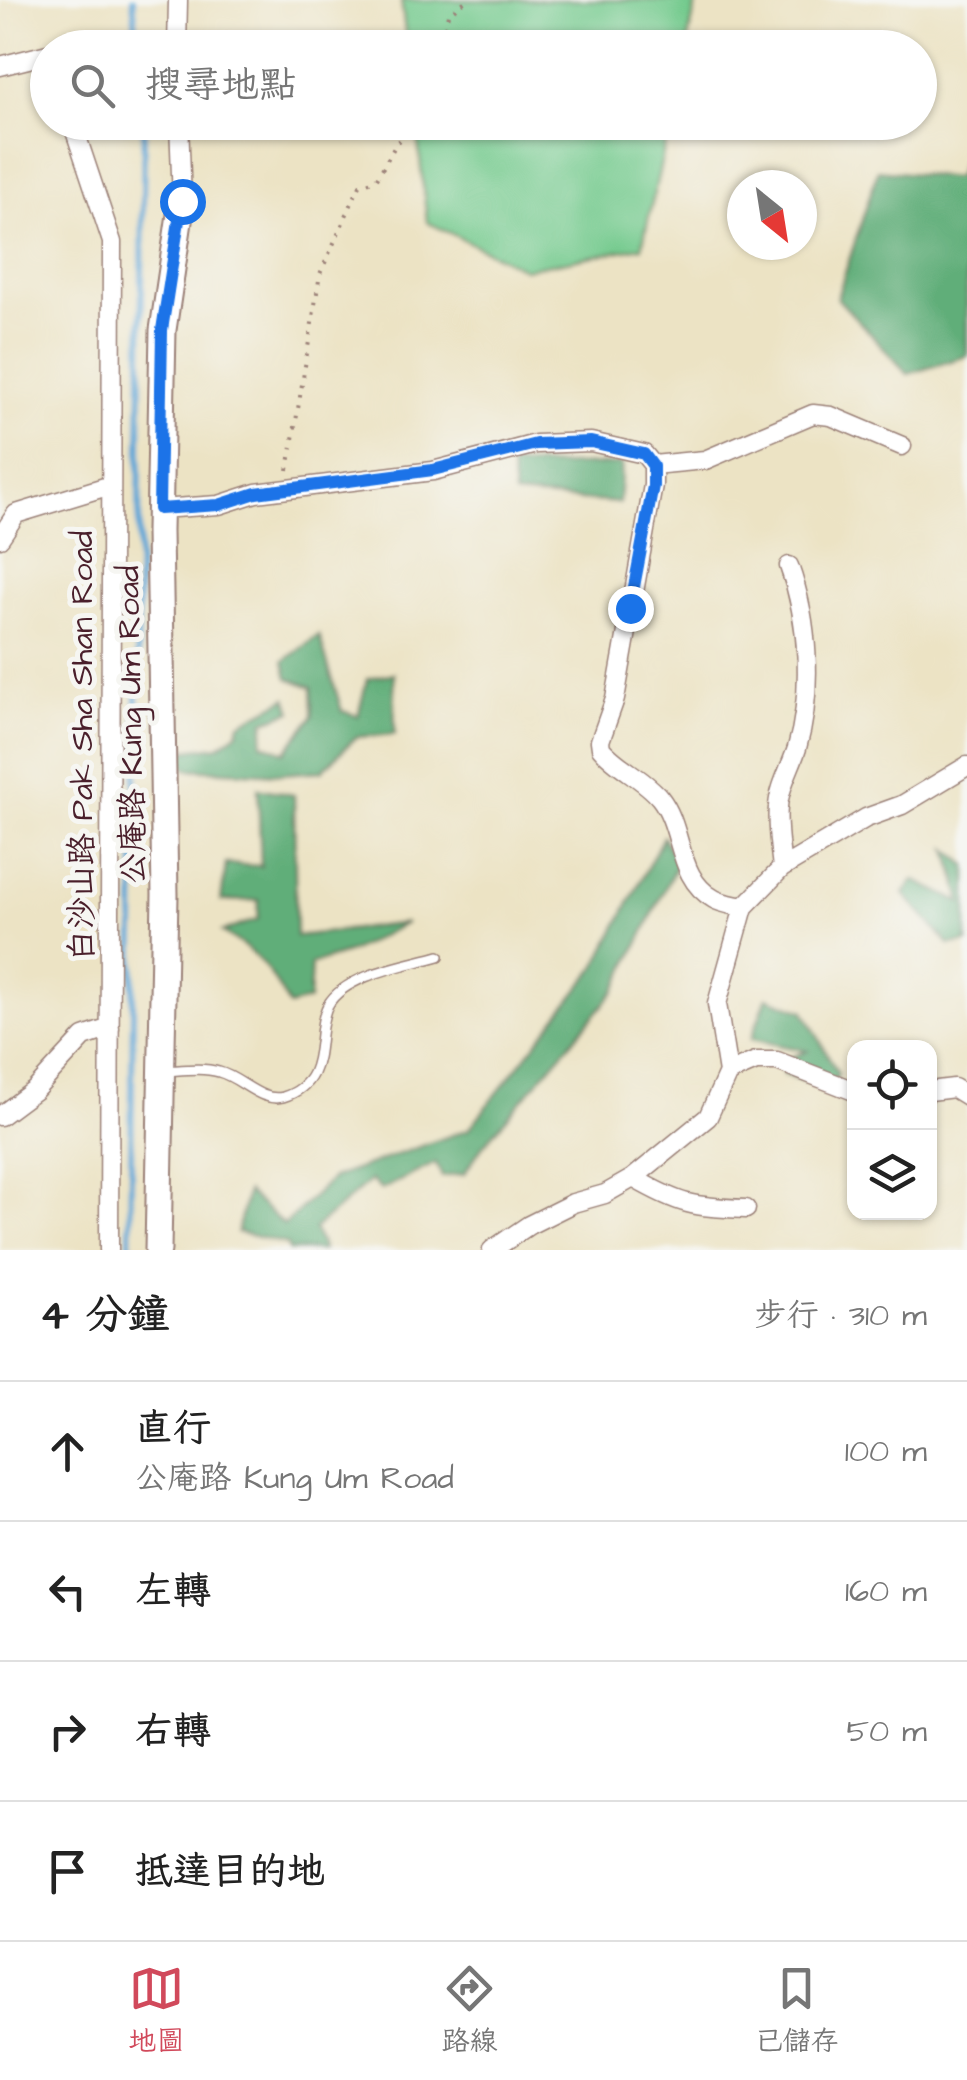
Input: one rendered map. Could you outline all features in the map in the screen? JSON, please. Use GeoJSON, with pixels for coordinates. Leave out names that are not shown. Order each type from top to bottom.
{"type":"FeatureCollection","features":[{"type":"Feature","properties":{"kind":"street"},"geometry":{"type":"LineString","coordinates":[[177,30],[178,0]]}},
{"type":"Feature","properties":{"kind":"street"},"geometry":{"type":"LineString","coordinates":[[0,66],[30,58]]}},
{"type":"Feature","properties":{"kind":"street","name":"白沙山路 Pak Sha Shan Road"},"geometry":{"type":"LineString","coordinates":[[78,140],[112,242],[109,1250]]}},
{"type":"Feature","properties":{"kind":"street"},"geometry":{"type":"LineString","coordinates":[[180,140],[182,201]]}},
{"type":"Feature","properties":{"kind":"street","name":"公庵路 Kung Um Road"},"geometry":{"type":"LineString","coordinates":[[158,1250],[166,894],[159,509],[162,330],[182,201]]}},
{"type":"Feature","properties":{"kind":"street"},"geometry":{"type":"LineString","coordinates":[[653,466],[705,460],[813,414],[831,416],[902,446]]}},
{"type":"Feature","properties":{"kind":"street"},"geometry":{"type":"LineString","coordinates":[[159,509],[219,505],[256,493],[433,470],[536,444],[591,442],[644,454],[653,466],[653,486],[615,699],[601,748],[657,793],[670,811],[683,860],[696,882],[714,900],[744,907]]}},
{"type":"Feature","properties":{"kind":"street"},"geometry":{"type":"LineString","coordinates":[[0,538],[16,514],[111,485]]}},
{"type":"Feature","properties":{"kind":"street"},"geometry":{"type":"LineString","coordinates":[[782,868],[777,808],[798,745],[806,702],[804,624],[800,596],[788,566]]}},
{"type":"Feature","properties":{"kind":"street"},"geometry":{"type":"LineString","coordinates":[[492,1250],[530,1226],[633,1178],[708,1117],[728,1072],[716,1004],[744,907],[782,868],[866,818],[902,805],[967,766]]}},
{"type":"Feature","properties":{"kind":"street"},"geometry":{"type":"LineString","coordinates":[[0,1116],[34,1090],[84,1037],[110,1028]]}},
{"type":"Feature","properties":{"kind":"street"},"geometry":{"type":"LineString","coordinates":[[728,1072],[756,1061],[777,1062],[847,1088]]}},
{"type":"Feature","properties":{"kind":"street"},"geometry":{"type":"LineString","coordinates":[[937,1090],[954,1088],[967,1096]]}},
{"type":"Feature","properties":{"kind":"street"},"geometry":{"type":"LineString","coordinates":[[633,1178],[674,1201],[706,1208],[746,1209]]}},
{"type":"Feature","properties":{"kind":"lane"},"geometry":{"type":"LineString","coordinates":[[160,1072],[219,1072],[252,1086],[264,1096],[282,1097],[304,1084],[318,1063],[328,1006],[354,981],[439,956]]}},
{"type":"Feature","properties":{"kind":"path"},"geometry":{"type":"LineString","coordinates":[[445,30],[448,14],[467,0]]}},
{"type":"Feature","properties":{"kind":"path"},"geometry":{"type":"LineString","coordinates":[[284,489],[320,274],[360,185],[376,180],[400,140]]}},
{"type":"Feature","properties":{"kind":"green space"},"geometry":{"type":"Polygon","coordinates":[[[401,0],[697,0],[690,30],[405,30],[401,0]]]}},
{"type":"Feature","properties":{"kind":"green space"},"geometry":{"type":"Polygon","coordinates":[[[418,140],[666,140],[642,247],[524,269],[427,222],[418,140]]]}},
{"type":"Feature","properties":{"kind":"green space"},"geometry":{"type":"Polygon","coordinates":[[[967,151],[967,356],[908,374],[837,298],[878,170],[956,178],[967,151]]]}},
{"type":"Feature","properties":{"kind":"green space"},"geometry":{"type":"Polygon","coordinates":[[[622,464],[619,503],[514,495],[511,466],[622,464]]]}},
{"type":"Feature","properties":{"kind":"green space"},"geometry":{"type":"Polygon","coordinates":[[[319,635],[342,711],[358,716],[367,679],[394,673],[395,734],[356,737],[322,771],[280,774],[187,769],[177,759],[186,750],[219,746],[238,732],[240,723],[287,698],[292,711],[265,721],[262,743],[285,752],[313,716],[312,687],[288,678],[284,661],[319,635]]]}},
{"type":"Feature","properties":{"kind":"green space"},"geometry":{"type":"Polygon","coordinates":[[[258,788],[294,795],[296,936],[406,923],[350,952],[311,964],[309,1000],[289,1006],[262,963],[222,932],[258,919],[259,900],[221,901],[226,864],[261,866],[258,788]]]}},
{"type":"Feature","properties":{"kind":"green space"},"geometry":{"type":"Polygon","coordinates":[[[663,837],[677,864],[615,991],[481,1148],[464,1174],[442,1177],[436,1163],[381,1190],[371,1180],[314,1229],[323,1250],[289,1250],[287,1244],[237,1232],[247,1192],[284,1225],[332,1178],[469,1129],[596,967],[663,837]]]}},
{"type":"Feature","properties":{"kind":"green space"},"geometry":{"type":"Polygon","coordinates":[[[948,849],[967,865],[967,943],[949,945],[904,894],[914,880],[962,903],[948,849]]]}},
{"type":"Feature","properties":{"kind":"green space"},"geometry":{"type":"Polygon","coordinates":[[[767,997],[804,1011],[838,1074],[830,1089],[783,1074],[787,1059],[807,1051],[751,1039],[767,997]]]}},
{"type":"Feature","properties":{"kind":"waterway"},"geometry":{"type":"LineString","coordinates":[[133,0],[136,30]]}},
{"type":"Feature","properties":{"kind":"waterway"},"geometry":{"type":"LineString","coordinates":[[130,1250],[144,140]]}},
{"type":"Feature","properties":{"kind":"route"},"geometry":{"type":"LineString","coordinates":[[182,201],[162,330],[159,509],[219,505],[256,493],[433,470],[536,444],[591,442],[644,454],[653,466],[653,486],[630,608]]}}]}
